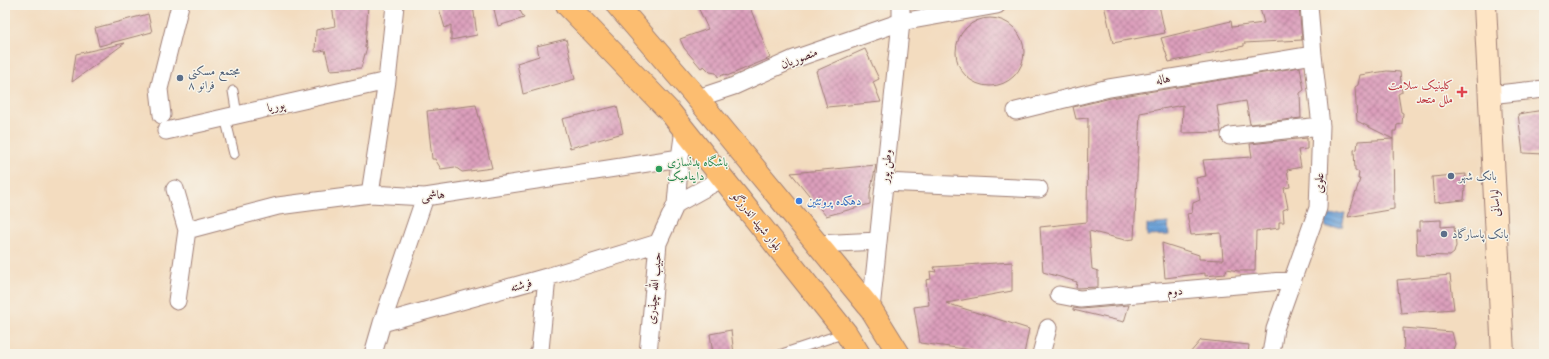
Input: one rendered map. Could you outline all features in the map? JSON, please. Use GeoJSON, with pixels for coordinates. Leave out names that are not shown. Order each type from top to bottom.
{"type":"FeatureCollection","features":[{"type":"Feature","properties":{"kind":"main road","name":"بلوار شهید اندرزگو"},"geometry":{"type":"LineString","coordinates":[[567,5],[670,112],[846,333],[859,354]]}},
{"type":"Feature","properties":{"kind":"main road"},"geometry":{"type":"LineString","coordinates":[[617,5],[698,98],[871,309],[900,354]]}},
{"type":"Feature","properties":{"kind":"main road","name":"لواسانی"},"geometry":{"type":"LineString","coordinates":[[1485,5],[1503,354]]}},
{"type":"Feature","properties":{"kind":"street","name":"پوریا"},"geometry":{"type":"LineString","coordinates":[[180,5],[159,89],[164,123],[231,116],[387,81]]}},
{"type":"Feature","properties":{"kind":"street"},"geometry":{"type":"LineString","coordinates":[[370,194],[387,81],[395,5]]}},
{"type":"Feature","properties":{"kind":"street","name":"وطن پور"},"geometry":{"type":"LineString","coordinates":[[871,309],[901,22],[901,5]]}},
{"type":"Feature","properties":{"kind":"street","name":"منصوریان"},"geometry":{"type":"LineString","coordinates":[[698,98],[734,86],[794,59],[901,22],[997,5]]}},
{"type":"Feature","properties":{"kind":"street","name":"علوی"},"geometry":{"type":"LineString","coordinates":[[1271,354],[1275,329],[1318,208],[1321,126],[1309,5]]}},
{"type":"Feature","properties":{"kind":"street","name":"هاله"},"geometry":{"type":"LineString","coordinates":[[1016,111],[1109,88],[1313,55]]}},
{"type":"Feature","properties":{"kind":"street"},"geometry":{"type":"LineString","coordinates":[[1489,95],[1544,89]]}},
{"type":"Feature","properties":{"kind":"street"},"geometry":{"type":"LineString","coordinates":[[1230,136],[1321,126]]}},
{"type":"Feature","properties":{"kind":"street","name":"حبیب الله چیذری"},"geometry":{"type":"LineString","coordinates":[[648,354],[658,242],[676,204],[684,129]]}},
{"type":"Feature","properties":{"kind":"street","name":"هاشمی"},"geometry":{"type":"LineString","coordinates":[[187,230],[278,206],[370,194],[425,197],[680,158]]}},
{"type":"Feature","properties":{"kind":"street"},"geometry":{"type":"LineString","coordinates":[[676,204],[723,178]]}},
{"type":"Feature","properties":{"kind":"street"},"geometry":{"type":"LineString","coordinates":[[884,182],[1039,189]]}},
{"type":"Feature","properties":{"kind":"street"},"geometry":{"type":"LineString","coordinates":[[175,189],[187,230],[177,301]]}},
{"type":"Feature","properties":{"kind":"street"},"geometry":{"type":"LineString","coordinates":[[373,354],[382,323],[425,197]]}},
{"type":"Feature","properties":{"kind":"street"},"geometry":{"type":"LineString","coordinates":[[817,244],[878,241]]}},
{"type":"Feature","properties":{"kind":"street","name":"فرشته"},"geometry":{"type":"LineString","coordinates":[[382,323],[547,277],[658,242]]}},
{"type":"Feature","properties":{"kind":"street"},"geometry":{"type":"LineString","coordinates":[[538,354],[540,350],[547,277]]}},
{"type":"Feature","properties":{"kind":"street","name":"دوم"},"geometry":{"type":"LineString","coordinates":[[1059,295],[1080,299],[1293,280]]}},
{"type":"Feature","properties":{"kind":"street"},"geometry":{"type":"LineString","coordinates":[[1041,354],[1048,328]]}},
{"type":"Feature","properties":{"kind":"lane"},"geometry":{"type":"LineString","coordinates":[[232,91],[231,116],[234,154]]}},
{"type":"Feature","properties":{"kind":"lane"},"geometry":{"type":"LineString","coordinates":[[782,354],[846,333]]}},
{"type":"Feature","properties":{"kind":"water"},"geometry":{"type":"Polygon","coordinates":[[[1345,213],[1342,227],[1326,228],[1324,216],[1345,213]]]}},
{"type":"Feature","properties":{"kind":"water"},"geometry":{"type":"Polygon","coordinates":[[[1168,223],[1169,235],[1147,236],[1147,225],[1168,223]]]}},
{"type":"Feature","properties":{"kind":"building"},"geometry":{"type":"Polygon","coordinates":[[[332,5],[368,5],[365,48],[367,47],[361,68],[330,70],[325,50],[315,52],[316,30],[335,26],[332,5]]]}},
{"type":"Feature","properties":{"kind":"building"},"geometry":{"type":"Polygon","coordinates":[[[438,5],[473,5],[477,35],[451,40],[451,25],[445,28],[438,5]]]}},
{"type":"Feature","properties":{"kind":"building"},"geometry":{"type":"Polygon","coordinates":[[[493,5],[517,5],[524,18],[498,26],[493,5]]]}},
{"type":"Feature","properties":{"kind":"building"},"geometry":{"type":"Polygon","coordinates":[[[697,5],[749,5],[770,58],[727,76],[725,74],[718,77],[716,73],[710,72],[704,66],[701,68],[684,48],[680,39],[708,29],[697,5]]]}},
{"type":"Feature","properties":{"kind":"building"},"geometry":{"type":"Polygon","coordinates":[[[1104,5],[1159,5],[1165,33],[1113,43],[1104,5]]]}},
{"type":"Feature","properties":{"kind":"building"},"geometry":{"type":"Polygon","coordinates":[[[1259,5],[1299,5],[1302,40],[1244,43],[1244,46],[1169,62],[1161,38],[1231,21],[1232,27],[1264,23],[1259,5]]]}},
{"type":"Feature","properties":{"kind":"building"},"geometry":{"type":"Polygon","coordinates":[[[148,14],[152,32],[99,46],[95,28],[148,14]]]}},
{"type":"Feature","properties":{"kind":"building"},"geometry":{"type":"Polygon","coordinates":[[[990,18],[1003,20],[1014,28],[1022,39],[1024,52],[1022,65],[1014,76],[1003,84],[990,86],[977,84],[966,76],[958,65],[956,52],[958,39],[966,28],[977,20],[990,18]]]}},
{"type":"Feature","properties":{"kind":"building"},"geometry":{"type":"Polygon","coordinates":[[[566,39],[575,79],[523,94],[517,63],[539,56],[537,46],[566,39]]]}},
{"type":"Feature","properties":{"kind":"building"},"geometry":{"type":"Polygon","coordinates":[[[125,43],[72,82],[76,54],[125,43]]]}},
{"type":"Feature","properties":{"kind":"building"},"geometry":{"type":"Polygon","coordinates":[[[865,49],[879,79],[873,82],[881,102],[827,107],[816,71],[865,49]]]}},
{"type":"Feature","properties":{"kind":"building"},"geometry":{"type":"Polygon","coordinates":[[[1300,67],[1304,90],[1300,93],[1301,118],[1250,124],[1246,101],[1217,106],[1221,132],[1182,133],[1183,105],[1140,113],[1134,239],[1125,240],[1089,231],[1092,269],[1098,271],[1098,287],[1076,288],[1077,282],[1043,272],[1040,227],[1087,222],[1088,118],[1076,119],[1073,107],[1111,98],[1300,67]]]}},
{"type":"Feature","properties":{"kind":"building"},"geometry":{"type":"Polygon","coordinates":[[[1387,71],[1400,72],[1402,92],[1398,94],[1401,112],[1403,113],[1402,124],[1397,125],[1396,131],[1393,131],[1393,139],[1357,121],[1355,87],[1358,85],[1360,75],[1387,71]]]}},
{"type":"Feature","properties":{"kind":"building"},"geometry":{"type":"Polygon","coordinates":[[[476,105],[492,168],[462,172],[455,167],[441,169],[435,159],[432,159],[427,111],[476,105]]]}},
{"type":"Feature","properties":{"kind":"building"},"geometry":{"type":"Polygon","coordinates":[[[617,106],[623,133],[570,148],[562,119],[617,106]]]}},
{"type":"Feature","properties":{"kind":"building"},"geometry":{"type":"Polygon","coordinates":[[[1544,110],[1544,154],[1523,153],[1518,114],[1544,110]]]}},
{"type":"Feature","properties":{"kind":"building"},"geometry":{"type":"Polygon","coordinates":[[[1307,138],[1307,149],[1298,150],[1301,167],[1287,170],[1290,187],[1284,188],[1288,208],[1283,210],[1284,222],[1279,222],[1279,228],[1256,231],[1255,271],[1238,271],[1227,269],[1225,274],[1205,276],[1205,273],[1165,278],[1162,243],[1199,255],[1199,259],[1223,260],[1221,233],[1191,235],[1187,214],[1192,213],[1193,203],[1200,200],[1196,178],[1206,176],[1203,160],[1252,157],[1250,144],[1307,138]]]}},
{"type":"Feature","properties":{"kind":"building"},"geometry":{"type":"Polygon","coordinates":[[[1393,139],[1394,209],[1348,217],[1360,179],[1358,179],[1359,172],[1355,170],[1354,150],[1357,149],[1358,141],[1393,139]]]}},
{"type":"Feature","properties":{"kind":"building"},"geometry":{"type":"Polygon","coordinates":[[[876,165],[870,193],[870,204],[826,216],[791,173],[876,165]]]}},
{"type":"Feature","properties":{"kind":"building"},"geometry":{"type":"Polygon","coordinates":[[[1466,174],[1464,200],[1434,203],[1432,177],[1466,174]]]}},
{"type":"Feature","properties":{"kind":"building"},"geometry":{"type":"Polygon","coordinates":[[[1441,220],[1441,227],[1454,226],[1456,246],[1454,253],[1450,256],[1417,255],[1416,230],[1420,230],[1420,221],[1441,220]]]}},
{"type":"Feature","properties":{"kind":"building"},"geometry":{"type":"Polygon","coordinates":[[[1012,262],[1012,291],[946,303],[1029,329],[1024,354],[1002,354],[920,343],[914,307],[929,305],[926,280],[931,279],[930,271],[936,272],[934,267],[1012,262]]]}},
{"type":"Feature","properties":{"kind":"building"},"geometry":{"type":"Polygon","coordinates":[[[1450,275],[1454,309],[1401,313],[1397,280],[1450,275]]]}},
{"type":"Feature","properties":{"kind":"building"},"geometry":{"type":"Polygon","coordinates":[[[1129,305],[1124,322],[1073,310],[1073,308],[1081,309],[1129,305]]]}},
{"type":"Feature","properties":{"kind":"building"},"geometry":{"type":"Polygon","coordinates":[[[1403,328],[1452,332],[1455,344],[1453,350],[1449,354],[1404,354],[1403,328]]]}},
{"type":"Feature","properties":{"kind":"building"},"geometry":{"type":"Polygon","coordinates":[[[731,330],[734,354],[713,354],[710,334],[731,330]]]}},
{"type":"Feature","properties":{"kind":"building"},"geometry":{"type":"Polygon","coordinates":[[[1201,340],[1249,345],[1248,354],[1189,354],[1201,340]]]}},
{"type":"Feature","properties":{"kind":"place","name":"مجتمع مسکنی فرانو ۸"},"geometry":{"type":"Point","coordinates":[180,78]}},
{"type":"Feature","properties":{"kind":"place","name":"کلینیک سلامت ملل متحد"},"geometry":{"type":"Point","coordinates":[1462,92]}},
{"type":"Feature","properties":{"kind":"place","name":"باشگاه بدنسازی داینامیک"},"geometry":{"type":"Point","coordinates":[659,169]}},
{"type":"Feature","properties":{"kind":"place","name":"بانک شهر"},"geometry":{"type":"Point","coordinates":[1451,176]}},
{"type":"Feature","properties":{"kind":"place","name":"دهکده پروتئین"},"geometry":{"type":"Point","coordinates":[799,201]}},
{"type":"Feature","properties":{"kind":"place","name":"بانک پاسارگاد"},"geometry":{"type":"Point","coordinates":[1444,234]}}]}
